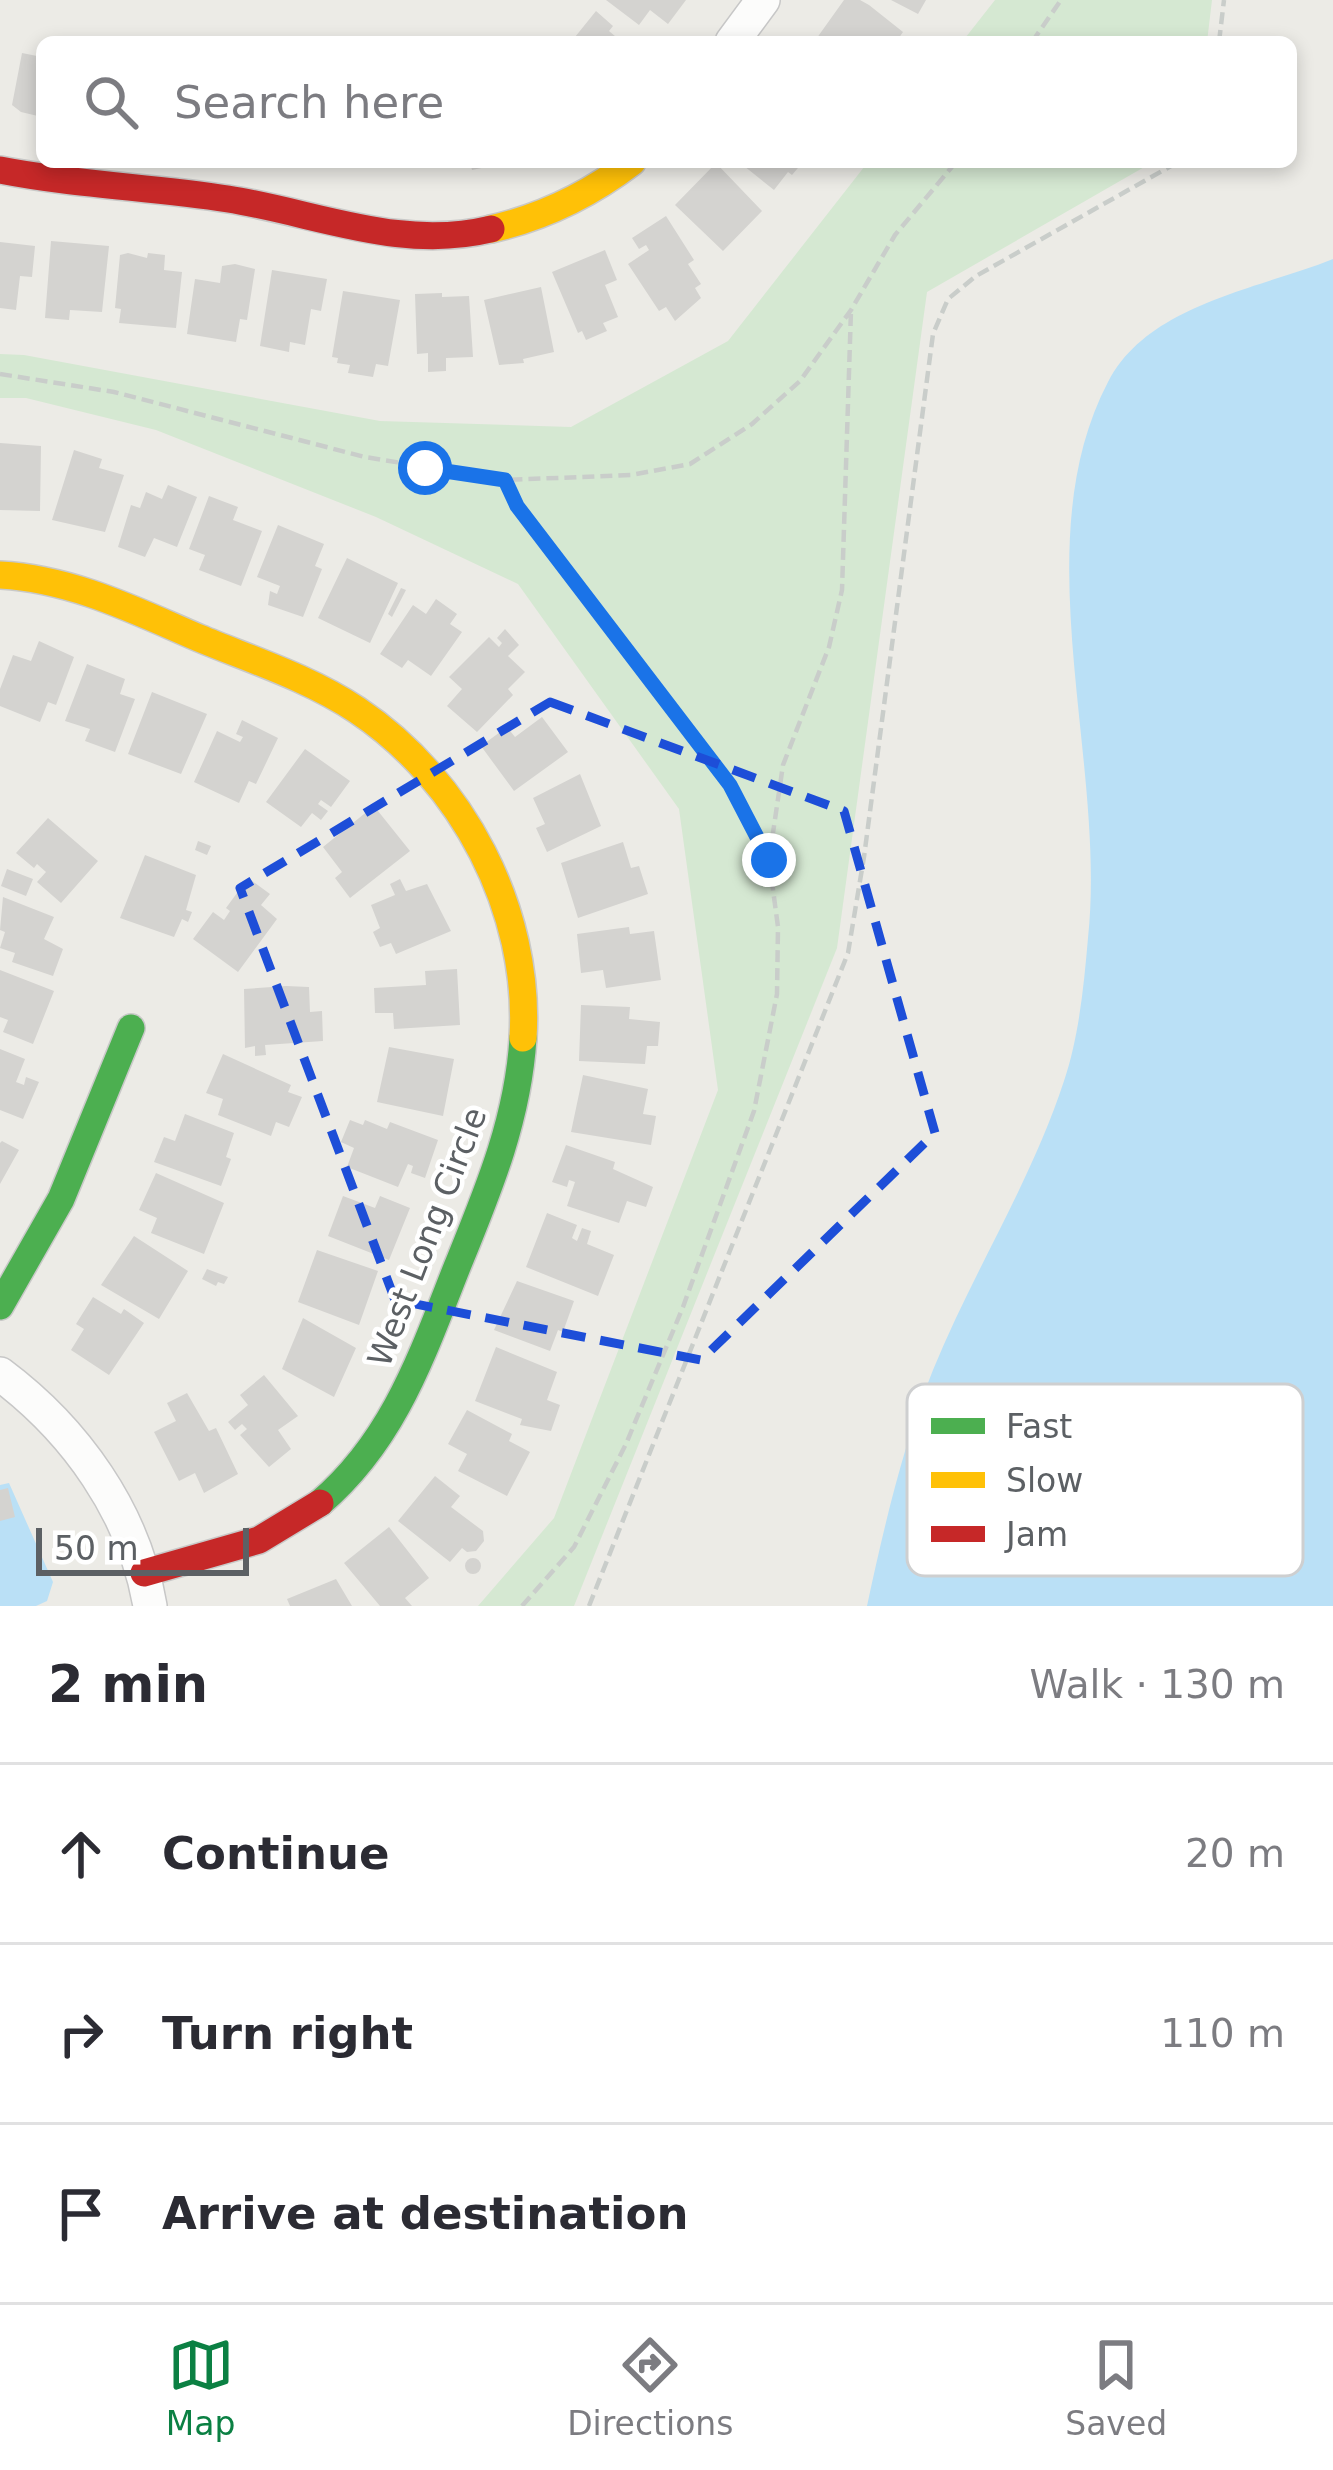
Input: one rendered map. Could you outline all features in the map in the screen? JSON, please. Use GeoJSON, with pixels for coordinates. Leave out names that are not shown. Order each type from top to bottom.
{"type":"FeatureCollection","features":[{"type":"Feature","properties":{"kind":"street"},"geometry":{"type":"LineString","coordinates":[[737,36],[764,0]]}},
{"type":"Feature","properties":{"kind":"street"},"geometry":{"type":"LineString","coordinates":[[0,170],[231,199],[416,236],[500,226],[543,212],[590,191],[623,168]]}},
{"type":"Feature","properties":{"kind":"street","name":"West Long Circle"},"geometry":{"type":"LineString","coordinates":[[0,575],[22,575],[77,589],[263,664],[357,709],[415,754],[478,841],[494,875],[521,987],[521,1072],[506,1148],[402,1403],[370,1458],[311,1510],[273,1534],[147,1589]]}},
{"type":"Feature","properties":{"kind":"street"},"geometry":{"type":"LineString","coordinates":[[0,1306],[61,1199],[131,1028]]}},
{"type":"Feature","properties":{"kind":"street"},"geometry":{"type":"LineString","coordinates":[[0,1374],[40,1405],[86,1460],[134,1543],[147,1589]]}},
{"type":"Feature","properties":{"kind":"path"},"geometry":{"type":"LineString","coordinates":[[1036,36],[1061,0]]}},
{"type":"Feature","properties":{"kind":"path"},"geometry":{"type":"LineString","coordinates":[[1220,36],[1224,0]]}},
{"type":"Feature","properties":{"kind":"path"},"geometry":{"type":"LineString","coordinates":[[0,374],[114,392],[365,457],[505,480],[631,475],[689,464],[752,424],[800,381],[851,310],[895,236],[951,168]]}},
{"type":"Feature","properties":{"kind":"path"},"geometry":{"type":"LineString","coordinates":[[589,1606],[848,952],[865,857],[933,334],[948,299],[976,276],[1167,168]]}},
{"type":"Feature","properties":{"kind":"path"},"geometry":{"type":"LineString","coordinates":[[522,1606],[574,1547],[626,1444],[754,1111],[777,994],[778,928],[769,860],[783,765],[830,647],[842,590],[851,310]]}},
{"type":"Feature","properties":{"kind":"path"},"geometry":{"type":"LineString","coordinates":[[505,480],[517,506],[730,785],[769,860]]}},
{"type":"Feature","properties":{"kind":"highlighted area"},"geometry":{"type":"Polygon","coordinates":[[[550,702],[844,811],[935,1133],[701,1360],[395,1300],[240,888],[550,702]]]}},
{"type":"Feature","properties":{"kind":"green space"},"geometry":{"type":"Polygon","coordinates":[[[995,0],[1212,0],[1208,36],[967,36],[995,0]]]}},
{"type":"Feature","properties":{"kind":"green space"},"geometry":{"type":"Polygon","coordinates":[[[863,168],[1143,168],[927,292],[837,948],[574,1606],[478,1606],[554,1518],[718,1090],[679,809],[518,584],[376,517],[156,430],[26,398],[0,398],[0,354],[380,421],[571,427],[728,341],[863,168]]]}},
{"type":"Feature","properties":{"kind":"water"},"geometry":{"type":"Polygon","coordinates":[[[1333,259],[1333,1606],[867,1606],[907,1447],[907,1576],[1303,1576],[1303,1384],[928,1384],[1051,1118],[1077,1029],[1091,870],[1069,583],[1072,513],[1084,445],[1108,382],[1126,356],[1150,334],[1208,302],[1333,259]]]}},
{"type":"Feature","properties":{"kind":"water"},"geometry":{"type":"Polygon","coordinates":[[[9,1483],[53,1582],[47,1601],[36,1606],[0,1606],[0,1485],[9,1483]]]}},
{"type":"Feature","properties":{"kind":"building"},"geometry":{"type":"Polygon","coordinates":[[[606,0],[686,0],[668,24],[650,10],[639,25],[606,0]]]}},
{"type":"Feature","properties":{"kind":"building"},"geometry":{"type":"Polygon","coordinates":[[[844,0],[860,0],[903,32],[900,36],[818,36],[844,0]]]}},
{"type":"Feature","properties":{"kind":"building"},"geometry":{"type":"Polygon","coordinates":[[[891,0],[926,0],[918,14],[891,0]]]}},
{"type":"Feature","properties":{"kind":"building"},"geometry":{"type":"Polygon","coordinates":[[[596,11],[613,26],[609,31],[615,36],[576,36],[596,11]]]}},
{"type":"Feature","properties":{"kind":"building"},"geometry":{"type":"Polygon","coordinates":[[[22,53],[36,56],[36,116],[12,105],[22,53]]]}},
{"type":"Feature","properties":{"kind":"building"},"geometry":{"type":"Polygon","coordinates":[[[711,168],[721,168],[762,211],[723,251],[675,205],[711,168]]]}},
{"type":"Feature","properties":{"kind":"building"},"geometry":{"type":"Polygon","coordinates":[[[746,168],[798,168],[792,175],[788,172],[774,190],[746,168]]]}},
{"type":"Feature","properties":{"kind":"building"},"geometry":{"type":"Polygon","coordinates":[[[666,216],[694,260],[688,264],[701,284],[695,288],[701,298],[675,321],[666,307],[659,311],[628,264],[649,250],[646,245],[639,249],[632,238],[666,216]]]}},
{"type":"Feature","properties":{"kind":"building"},"geometry":{"type":"Polygon","coordinates":[[[51,241],[109,246],[102,312],[70,310],[69,320],[45,318],[51,241]]]}},
{"type":"Feature","properties":{"kind":"building"},"geometry":{"type":"Polygon","coordinates":[[[0,242],[35,246],[32,277],[20,276],[16,310],[0,308],[0,242]]]}},
{"type":"Feature","properties":{"kind":"building"},"geometry":{"type":"Polygon","coordinates":[[[605,250],[617,280],[605,285],[618,317],[603,323],[607,331],[586,340],[582,331],[578,333],[552,272],[605,250]]]}},
{"type":"Feature","properties":{"kind":"building"},"geometry":{"type":"Polygon","coordinates":[[[148,253],[165,255],[164,270],[182,272],[176,328],[119,323],[121,309],[115,308],[120,255],[147,258],[148,253]]]}},
{"type":"Feature","properties":{"kind":"building"},"geometry":{"type":"Polygon","coordinates":[[[222,266],[255,269],[247,320],[240,319],[236,342],[187,334],[195,279],[220,283],[222,266]]]}},
{"type":"Feature","properties":{"kind":"building"},"geometry":{"type":"Polygon","coordinates":[[[272,270],[327,279],[321,311],[311,309],[305,345],[290,342],[289,352],[260,346],[272,270]]]}},
{"type":"Feature","properties":{"kind":"building"},"geometry":{"type":"Polygon","coordinates":[[[541,287],[554,352],[523,359],[524,363],[499,365],[484,300],[541,287]]]}},
{"type":"Feature","properties":{"kind":"building"},"geometry":{"type":"Polygon","coordinates":[[[343,291],[400,300],[388,366],[376,364],[373,377],[348,373],[350,365],[332,357],[343,291]]]}},
{"type":"Feature","properties":{"kind":"building"},"geometry":{"type":"Polygon","coordinates":[[[442,293],[442,297],[469,296],[473,357],[446,358],[446,371],[428,372],[428,353],[417,354],[415,294],[442,293]]]}},
{"type":"Feature","properties":{"kind":"building"},"geometry":{"type":"Polygon","coordinates":[[[0,443],[41,446],[40,511],[0,510],[0,443]]]}},
{"type":"Feature","properties":{"kind":"building"},"geometry":{"type":"Polygon","coordinates":[[[74,450],[102,459],[99,468],[124,475],[105,532],[52,520],[74,450]]]}},
{"type":"Feature","properties":{"kind":"building"},"geometry":{"type":"Polygon","coordinates":[[[168,485],[197,497],[177,547],[154,538],[145,557],[118,547],[131,505],[140,508],[146,492],[162,499],[168,485]]]}},
{"type":"Feature","properties":{"kind":"building"},"geometry":{"type":"Polygon","coordinates":[[[209,496],[238,507],[233,520],[262,531],[241,586],[199,570],[205,555],[189,549],[209,496]]]}},
{"type":"Feature","properties":{"kind":"building"},"geometry":{"type":"Polygon","coordinates":[[[278,525],[324,544],[315,566],[322,569],[303,617],[268,605],[270,591],[277,594],[280,586],[257,577],[278,525]]]}},
{"type":"Feature","properties":{"kind":"building"},"geometry":{"type":"Polygon","coordinates":[[[347,558],[398,583],[370,643],[318,618],[347,558]]]}},
{"type":"Feature","properties":{"kind":"building"},"geometry":{"type":"Polygon","coordinates":[[[401,588],[406,590],[392,617],[388,614],[401,588]]]}},
{"type":"Feature","properties":{"kind":"building"},"geometry":{"type":"Polygon","coordinates":[[[436,599],[457,614],[450,624],[462,632],[431,676],[408,660],[402,668],[380,654],[413,605],[426,614],[436,599]]]}},
{"type":"Feature","properties":{"kind":"building"},"geometry":{"type":"Polygon","coordinates":[[[505,629],[519,645],[508,656],[525,672],[508,689],[513,695],[477,732],[447,706],[462,689],[449,677],[489,637],[499,647],[502,643],[497,638],[505,629]]]}},
{"type":"Feature","properties":{"kind":"building"},"geometry":{"type":"Polygon","coordinates":[[[39,641],[74,657],[56,705],[48,702],[40,722],[0,706],[0,689],[13,655],[31,661],[39,641]]]}},
{"type":"Feature","properties":{"kind":"building"},"geometry":{"type":"Polygon","coordinates":[[[87,664],[125,679],[120,694],[135,699],[115,752],[85,741],[90,729],[65,721],[87,664]]]}},
{"type":"Feature","properties":{"kind":"building"},"geometry":{"type":"Polygon","coordinates":[[[152,692],[207,714],[181,774],[128,754],[152,692]]]}},
{"type":"Feature","properties":{"kind":"building"},"geometry":{"type":"Polygon","coordinates":[[[542,717],[568,752],[514,791],[481,746],[507,727],[515,737],[542,717]]]}},
{"type":"Feature","properties":{"kind":"building"},"geometry":{"type":"Polygon","coordinates":[[[242,720],[278,738],[256,784],[249,781],[239,803],[194,782],[217,731],[240,742],[243,737],[236,734],[242,720]]]}},
{"type":"Feature","properties":{"kind":"building"},"geometry":{"type":"Polygon","coordinates":[[[305,749],[350,781],[331,807],[321,800],[318,804],[328,811],[321,820],[312,813],[301,827],[266,802],[305,749]]]}},
{"type":"Feature","properties":{"kind":"building"},"geometry":{"type":"Polygon","coordinates":[[[580,774],[601,826],[547,852],[536,828],[545,824],[533,798],[580,774]]]}},
{"type":"Feature","properties":{"kind":"building"},"geometry":{"type":"Polygon","coordinates":[[[374,806],[410,851],[350,898],[335,878],[342,872],[323,847],[374,806]]]}},
{"type":"Feature","properties":{"kind":"building"},"geometry":{"type":"Polygon","coordinates":[[[48,818],[98,861],[61,903],[37,882],[46,872],[16,853],[48,818]]]}},
{"type":"Feature","properties":{"kind":"building"},"geometry":{"type":"Polygon","coordinates":[[[198,841],[211,846],[207,855],[195,850],[198,841]]]}},
{"type":"Feature","properties":{"kind":"building"},"geometry":{"type":"Polygon","coordinates":[[[623,842],[631,868],[639,866],[648,894],[578,918],[561,863],[623,842]]]}},
{"type":"Feature","properties":{"kind":"building"},"geometry":{"type":"Polygon","coordinates":[[[145,855],[196,875],[186,910],[192,912],[188,922],[182,919],[174,937],[120,918],[145,855]]]}},
{"type":"Feature","properties":{"kind":"building"},"geometry":{"type":"Polygon","coordinates":[[[7,869],[33,879],[26,896],[1,886],[7,869]]]}},
{"type":"Feature","properties":{"kind":"building"},"geometry":{"type":"Polygon","coordinates":[[[248,878],[270,894],[261,905],[277,919],[238,972],[193,939],[213,912],[224,920],[230,911],[226,908],[248,878]]]}},
{"type":"Feature","properties":{"kind":"building"},"geometry":{"type":"Polygon","coordinates":[[[400,879],[406,891],[427,884],[451,931],[396,954],[391,943],[380,947],[373,932],[380,928],[371,905],[395,895],[390,884],[400,879]]]}},
{"type":"Feature","properties":{"kind":"building"},"geometry":{"type":"Polygon","coordinates":[[[3,897],[54,917],[44,939],[63,949],[53,976],[12,962],[15,953],[0,948],[5,932],[0,930],[3,897]]]}},
{"type":"Feature","properties":{"kind":"building"},"geometry":{"type":"Polygon","coordinates":[[[629,927],[630,934],[654,931],[661,980],[606,988],[603,970],[581,973],[577,934],[629,927]]]}},
{"type":"Feature","properties":{"kind":"building"},"geometry":{"type":"Polygon","coordinates":[[[457,969],[460,1025],[394,1029],[393,1013],[375,1013],[374,988],[426,985],[425,971],[457,969]]]}},
{"type":"Feature","properties":{"kind":"building"},"geometry":{"type":"Polygon","coordinates":[[[0,970],[54,991],[33,1044],[3,1032],[8,1020],[0,1017],[0,970]]]}},
{"type":"Feature","properties":{"kind":"building"},"geometry":{"type":"Polygon","coordinates":[[[309,987],[310,1012],[322,1011],[323,1041],[265,1045],[266,1055],[255,1056],[255,1046],[245,1048],[244,989],[309,987]]]}},
{"type":"Feature","properties":{"kind":"building"},"geometry":{"type":"Polygon","coordinates":[[[581,1005],[630,1007],[629,1019],[660,1022],[658,1046],[647,1046],[645,1064],[579,1061],[581,1005]]]}},
{"type":"Feature","properties":{"kind":"building"},"geometry":{"type":"Polygon","coordinates":[[[389,1047],[454,1059],[443,1116],[377,1102],[389,1047]]]}},
{"type":"Feature","properties":{"kind":"building"},"geometry":{"type":"Polygon","coordinates":[[[0,1049],[25,1059],[16,1082],[24,1085],[26,1077],[39,1082],[23,1119],[0,1110],[0,1049]]]}},
{"type":"Feature","properties":{"kind":"building"},"geometry":{"type":"Polygon","coordinates":[[[223,1054],[291,1085],[288,1092],[302,1097],[289,1127],[276,1122],[271,1136],[218,1115],[223,1099],[206,1093],[223,1054]]]}},
{"type":"Feature","properties":{"kind":"building"},"geometry":{"type":"Polygon","coordinates":[[[583,1075],[648,1089],[643,1114],[656,1116],[651,1145],[571,1132],[583,1075]]]}},
{"type":"Feature","properties":{"kind":"building"},"geometry":{"type":"Polygon","coordinates":[[[185,1114],[234,1133],[221,1186],[154,1162],[164,1137],[175,1141],[185,1114]]]}},
{"type":"Feature","properties":{"kind":"building"},"geometry":{"type":"Polygon","coordinates":[[[350,1120],[387,1129],[390,1122],[438,1140],[425,1178],[411,1173],[413,1166],[408,1164],[398,1187],[347,1167],[354,1148],[341,1142],[350,1120]]]}},
{"type":"Feature","properties":{"kind":"building"},"geometry":{"type":"Polygon","coordinates":[[[0,1143],[19,1150],[0,1184],[0,1143]]]}},
{"type":"Feature","properties":{"kind":"building"},"geometry":{"type":"Polygon","coordinates":[[[566,1145],[615,1162],[613,1169],[653,1187],[646,1207],[627,1201],[619,1223],[567,1206],[575,1182],[569,1180],[567,1187],[552,1182],[566,1145]]]}},
{"type":"Feature","properties":{"kind":"building"},"geometry":{"type":"Polygon","coordinates":[[[156,1173],[224,1203],[204,1254],[151,1233],[157,1218],[139,1210],[156,1173]]]}},
{"type":"Feature","properties":{"kind":"building"},"geometry":{"type":"Polygon","coordinates":[[[343,1196],[375,1208],[380,1196],[410,1208],[389,1260],[328,1236],[343,1196]]]}},
{"type":"Feature","properties":{"kind":"building"},"geometry":{"type":"Polygon","coordinates":[[[547,1213],[577,1225],[572,1238],[577,1241],[582,1228],[591,1231],[587,1244],[614,1255],[598,1296],[526,1267],[547,1213]]]}},
{"type":"Feature","properties":{"kind":"building"},"geometry":{"type":"Polygon","coordinates":[[[134,1236],[188,1271],[159,1319],[101,1285],[134,1236]]]}},
{"type":"Feature","properties":{"kind":"building"},"geometry":{"type":"Polygon","coordinates":[[[317,1250],[378,1271],[359,1325],[298,1302],[317,1250]]]}},
{"type":"Feature","properties":{"kind":"building"},"geometry":{"type":"Polygon","coordinates":[[[207,1269],[228,1277],[224,1284],[216,1286],[202,1279],[207,1269]]]}},
{"type":"Feature","properties":{"kind":"building"},"geometry":{"type":"Polygon","coordinates":[[[517,1281],[574,1301],[550,1351],[494,1330],[517,1281]]]}},
{"type":"Feature","properties":{"kind":"building"},"geometry":{"type":"Polygon","coordinates":[[[93,1297],[144,1323],[109,1375],[71,1350],[84,1329],[76,1324],[93,1297]]]}},
{"type":"Feature","properties":{"kind":"building"},"geometry":{"type":"Polygon","coordinates":[[[303,1318],[356,1348],[334,1397],[282,1369],[303,1318]]]}},
{"type":"Feature","properties":{"kind":"building"},"geometry":{"type":"Polygon","coordinates":[[[496,1347],[557,1372],[547,1400],[560,1405],[551,1431],[520,1425],[522,1419],[475,1401],[496,1347]]]}},
{"type":"Feature","properties":{"kind":"building"},"geometry":{"type":"Polygon","coordinates":[[[264,1375],[298,1416],[278,1430],[291,1449],[269,1467],[240,1435],[247,1429],[242,1424],[235,1430],[228,1422],[248,1405],[240,1395],[264,1375]]]}},
{"type":"Feature","properties":{"kind":"building"},"geometry":{"type":"Polygon","coordinates":[[[187,1393],[209,1431],[216,1428],[238,1474],[204,1493],[195,1473],[179,1481],[154,1432],[176,1421],[167,1403],[187,1393]]]}},
{"type":"Feature","properties":{"kind":"building"},"geometry":{"type":"Polygon","coordinates":[[[467,1410],[512,1434],[509,1441],[530,1452],[507,1496],[458,1471],[467,1454],[448,1444],[467,1410]]]}},
{"type":"Feature","properties":{"kind":"building"},"geometry":{"type":"Polygon","coordinates":[[[435,1476],[460,1496],[451,1507],[483,1531],[484,1541],[476,1551],[462,1548],[450,1562],[398,1521],[435,1476]]]}},
{"type":"Feature","properties":{"kind":"building"},"geometry":{"type":"Polygon","coordinates":[[[8,1488],[15,1517],[0,1521],[0,1490],[8,1488]]]}},
{"type":"Feature","properties":{"kind":"building"},"geometry":{"type":"Polygon","coordinates":[[[389,1527],[429,1578],[405,1598],[412,1606],[380,1606],[344,1563],[389,1527]]]}},
{"type":"Feature","properties":{"kind":"building"},"geometry":{"type":"Polygon","coordinates":[[[473,1558],[481,1566],[473,1574],[465,1566],[473,1558]]]}},
{"type":"Feature","properties":{"kind":"building"},"geometry":{"type":"Polygon","coordinates":[[[336,1579],[352,1606],[290,1606],[287,1599],[336,1579]]]}},
{"type":"Feature","properties":{"kind":"traffic: fast"},"geometry":{"type":"LineString","coordinates":[[0,1306],[61,1199],[131,1028]]}},
{"type":"Feature","properties":{"kind":"traffic: fast"},"geometry":{"type":"LineString","coordinates":[[320,1503],[368,1452],[418,1364],[500,1155],[515,1098],[523,1038]]}},
{"type":"Feature","properties":{"kind":"traffic: slow"},"geometry":{"type":"LineString","coordinates":[[491,229],[565,203],[623,168]]}},
{"type":"Feature","properties":{"kind":"traffic: slow"},"geometry":{"type":"LineString","coordinates":[[0,575],[52,583],[102,598],[280,670],[339,699],[395,739],[458,811],[502,896],[522,990],[523,1038]]}},
{"type":"Feature","properties":{"kind":"traffic: jam"},"geometry":{"type":"LineString","coordinates":[[0,170],[228,199],[391,233],[457,235],[491,229]]}},
{"type":"Feature","properties":{"kind":"traffic: jam"},"geometry":{"type":"LineString","coordinates":[[144,1573],[259,1540],[320,1503]]}},
{"type":"Feature","properties":{"kind":"route"},"geometry":{"type":"LineString","coordinates":[[425,468],[505,480],[517,506],[730,785],[769,860]]}}]}
